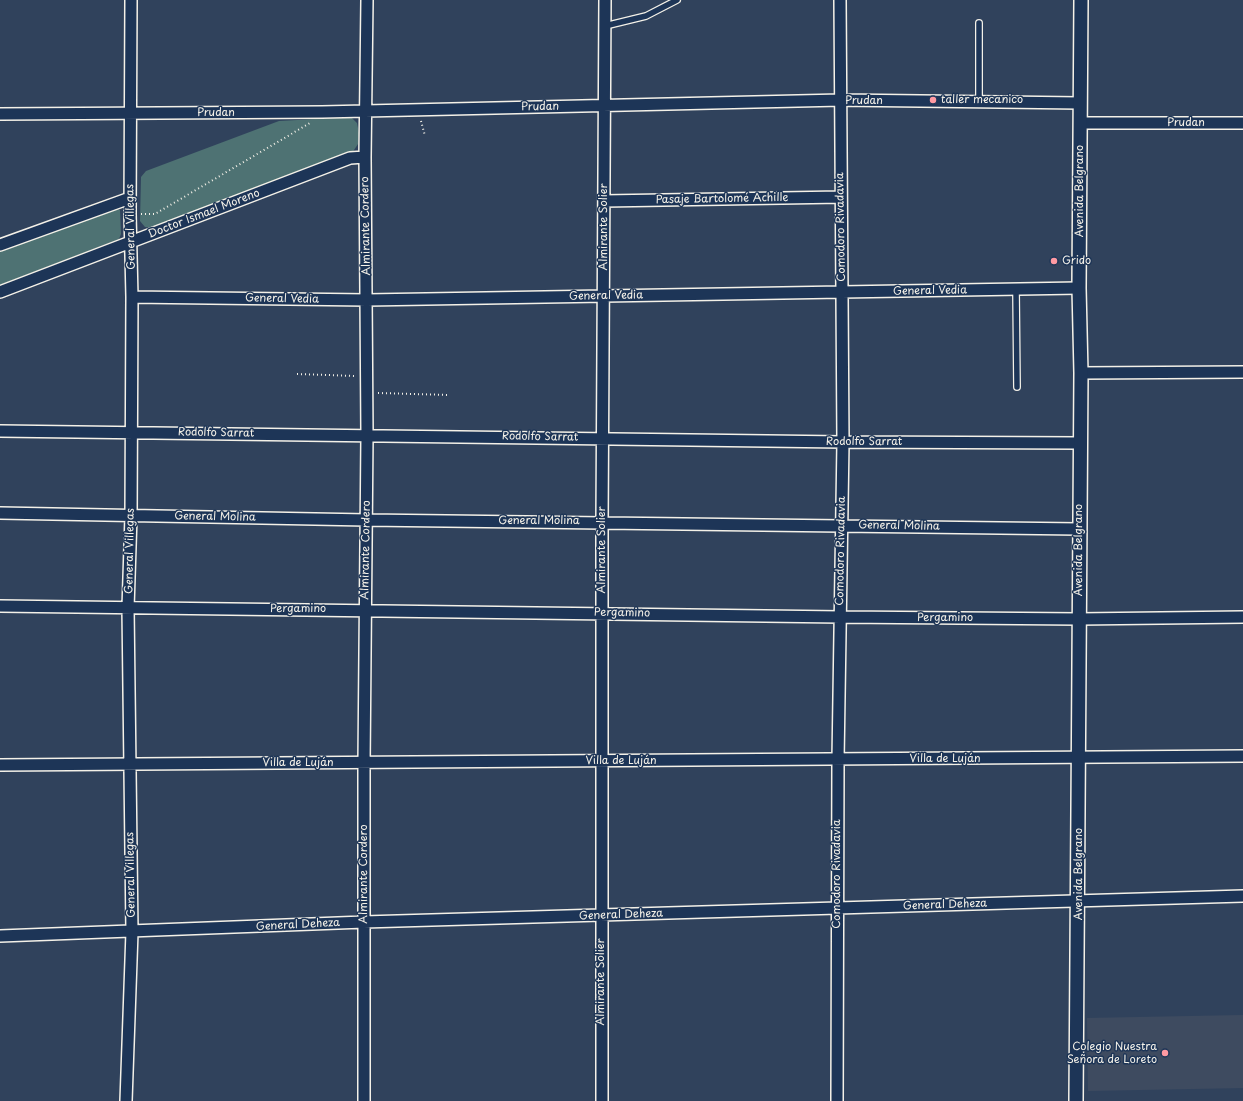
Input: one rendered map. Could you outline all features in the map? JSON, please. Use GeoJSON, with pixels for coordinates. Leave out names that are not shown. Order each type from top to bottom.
{"type":"FeatureCollection","features":[{"type":"Feature","properties":{"kind":"street","name":"General Villegas"},"geometry":{"type":"LineString","coordinates":[[126,1101],[132,932],[128,608],[131,516],[131,0]]}},
{"type":"Feature","properties":{"kind":"street","name":"Almirante Cordero"},"geometry":{"type":"LineString","coordinates":[[364,1101],[364,763],[367,520],[367,300],[365,157],[367,0]]}},
{"type":"Feature","properties":{"kind":"street","name":"Almirante Solier"},"geometry":{"type":"LineString","coordinates":[[602,1101],[602,522],[605,0]]}},
{"type":"Feature","properties":{"kind":"street","name":"Comodoro Rivadavia"},"geometry":{"type":"LineString","coordinates":[[837,1101],[838,760],[843,442],[840,0]]}},
{"type":"Feature","properties":{"kind":"street","name":"Avenida Belgrano"},"geometry":{"type":"LineString","coordinates":[[1076,1101],[1079,901],[1079,443],[1081,373],[1079,288],[1081,0]]}},
{"type":"Feature","properties":{"kind":"street","name":"Prudan"},"geometry":{"type":"LineString","coordinates":[[0,114],[322,112],[841,100],[1080,103]]}},
{"type":"Feature","properties":{"kind":"street","name":"Prudan"},"geometry":{"type":"LineString","coordinates":[[1080,123],[1243,123]]}},
{"type":"Feature","properties":{"kind":"street","name":"Doctor Ismael Moreno"},"geometry":{"type":"LineString","coordinates":[[0,292],[350,158],[365,157]]}},
{"type":"Feature","properties":{"kind":"street","name":"Pasaje Bartolomé Achille"},"geometry":{"type":"LineString","coordinates":[[604,201],[841,197]]}},
{"type":"Feature","properties":{"kind":"street"},"geometry":{"type":"LineString","coordinates":[[0,245],[130,198]]}},
{"type":"Feature","properties":{"kind":"street","name":"General Vedia"},"geometry":{"type":"LineString","coordinates":[[132,297],[367,300],[1079,288]]}},
{"type":"Feature","properties":{"kind":"street"},"geometry":{"type":"LineString","coordinates":[[1081,373],[1243,372]]}},
{"type":"Feature","properties":{"kind":"street","name":"Rodolfo Sarrat"},"geometry":{"type":"LineString","coordinates":[[0,431],[843,442],[1079,443]]}},
{"type":"Feature","properties":{"kind":"street","name":"General Molina"},"geometry":{"type":"LineString","coordinates":[[0,513],[367,520],[1079,529]]}},
{"type":"Feature","properties":{"kind":"street","name":"Pergamino"},"geometry":{"type":"LineString","coordinates":[[0,606],[603,612],[841,617],[1079,619],[1243,617]]}},
{"type":"Feature","properties":{"kind":"street","name":"Villa de Luján"},"geometry":{"type":"LineString","coordinates":[[0,765],[1243,756]]}},
{"type":"Feature","properties":{"kind":"street","name":"General Deheza"},"geometry":{"type":"LineString","coordinates":[[0,936],[364,922],[1243,896]]}},
{"type":"Feature","properties":{"kind":"lane"},"geometry":{"type":"LineString","coordinates":[[605,26],[646,16],[677,0]]}},
{"type":"Feature","properties":{"kind":"lane"},"geometry":{"type":"LineString","coordinates":[[979,23],[979,102]]}},
{"type":"Feature","properties":{"kind":"lane"},"geometry":{"type":"LineString","coordinates":[[1016,290],[1017,387]]}},
{"type":"Feature","properties":{"kind":"path"},"geometry":{"type":"LineString","coordinates":[[420,117],[425,136]]}},
{"type":"Feature","properties":{"kind":"path"},"geometry":{"type":"LineString","coordinates":[[130,214],[155,214],[313,122]]}},
{"type":"Feature","properties":{"kind":"path"},"geometry":{"type":"LineString","coordinates":[[297,374],[367,376]]}},
{"type":"Feature","properties":{"kind":"path"},"geometry":{"type":"LineString","coordinates":[[367,393],[449,395]]}},
{"type":"Feature","properties":{"kind":"shaded area","name":"Colegio Nuestra Señora de Loreto"},"geometry":{"type":"Polygon","coordinates":[[[1243,1015],[1243,1088],[1088,1091],[1087,1018],[1243,1015]]]}},
{"type":"Feature","properties":{"kind":"green space"},"geometry":{"type":"Polygon","coordinates":[[[351,117],[357,123],[359,133],[358,144],[352,153],[154,228],[145,227],[140,221],[141,177],[146,171],[279,121],[351,117]]]}},
{"type":"Feature","properties":{"kind":"green space"},"geometry":{"type":"Polygon","coordinates":[[[114,208],[120,210],[121,234],[119,239],[0,285],[0,251],[114,208]]]}},
{"type":"Feature","properties":{"kind":"place","name":"taller mecanico"},"geometry":{"type":"Point","coordinates":[933,100]}},
{"type":"Feature","properties":{"kind":"place","name":"Grido"},"geometry":{"type":"Point","coordinates":[1054,261]}},
{"type":"Feature","properties":{"kind":"place","name":"Colegio Nuestra Señora de Loreto"},"geometry":{"type":"Point","coordinates":[1165,1053]}}]}
